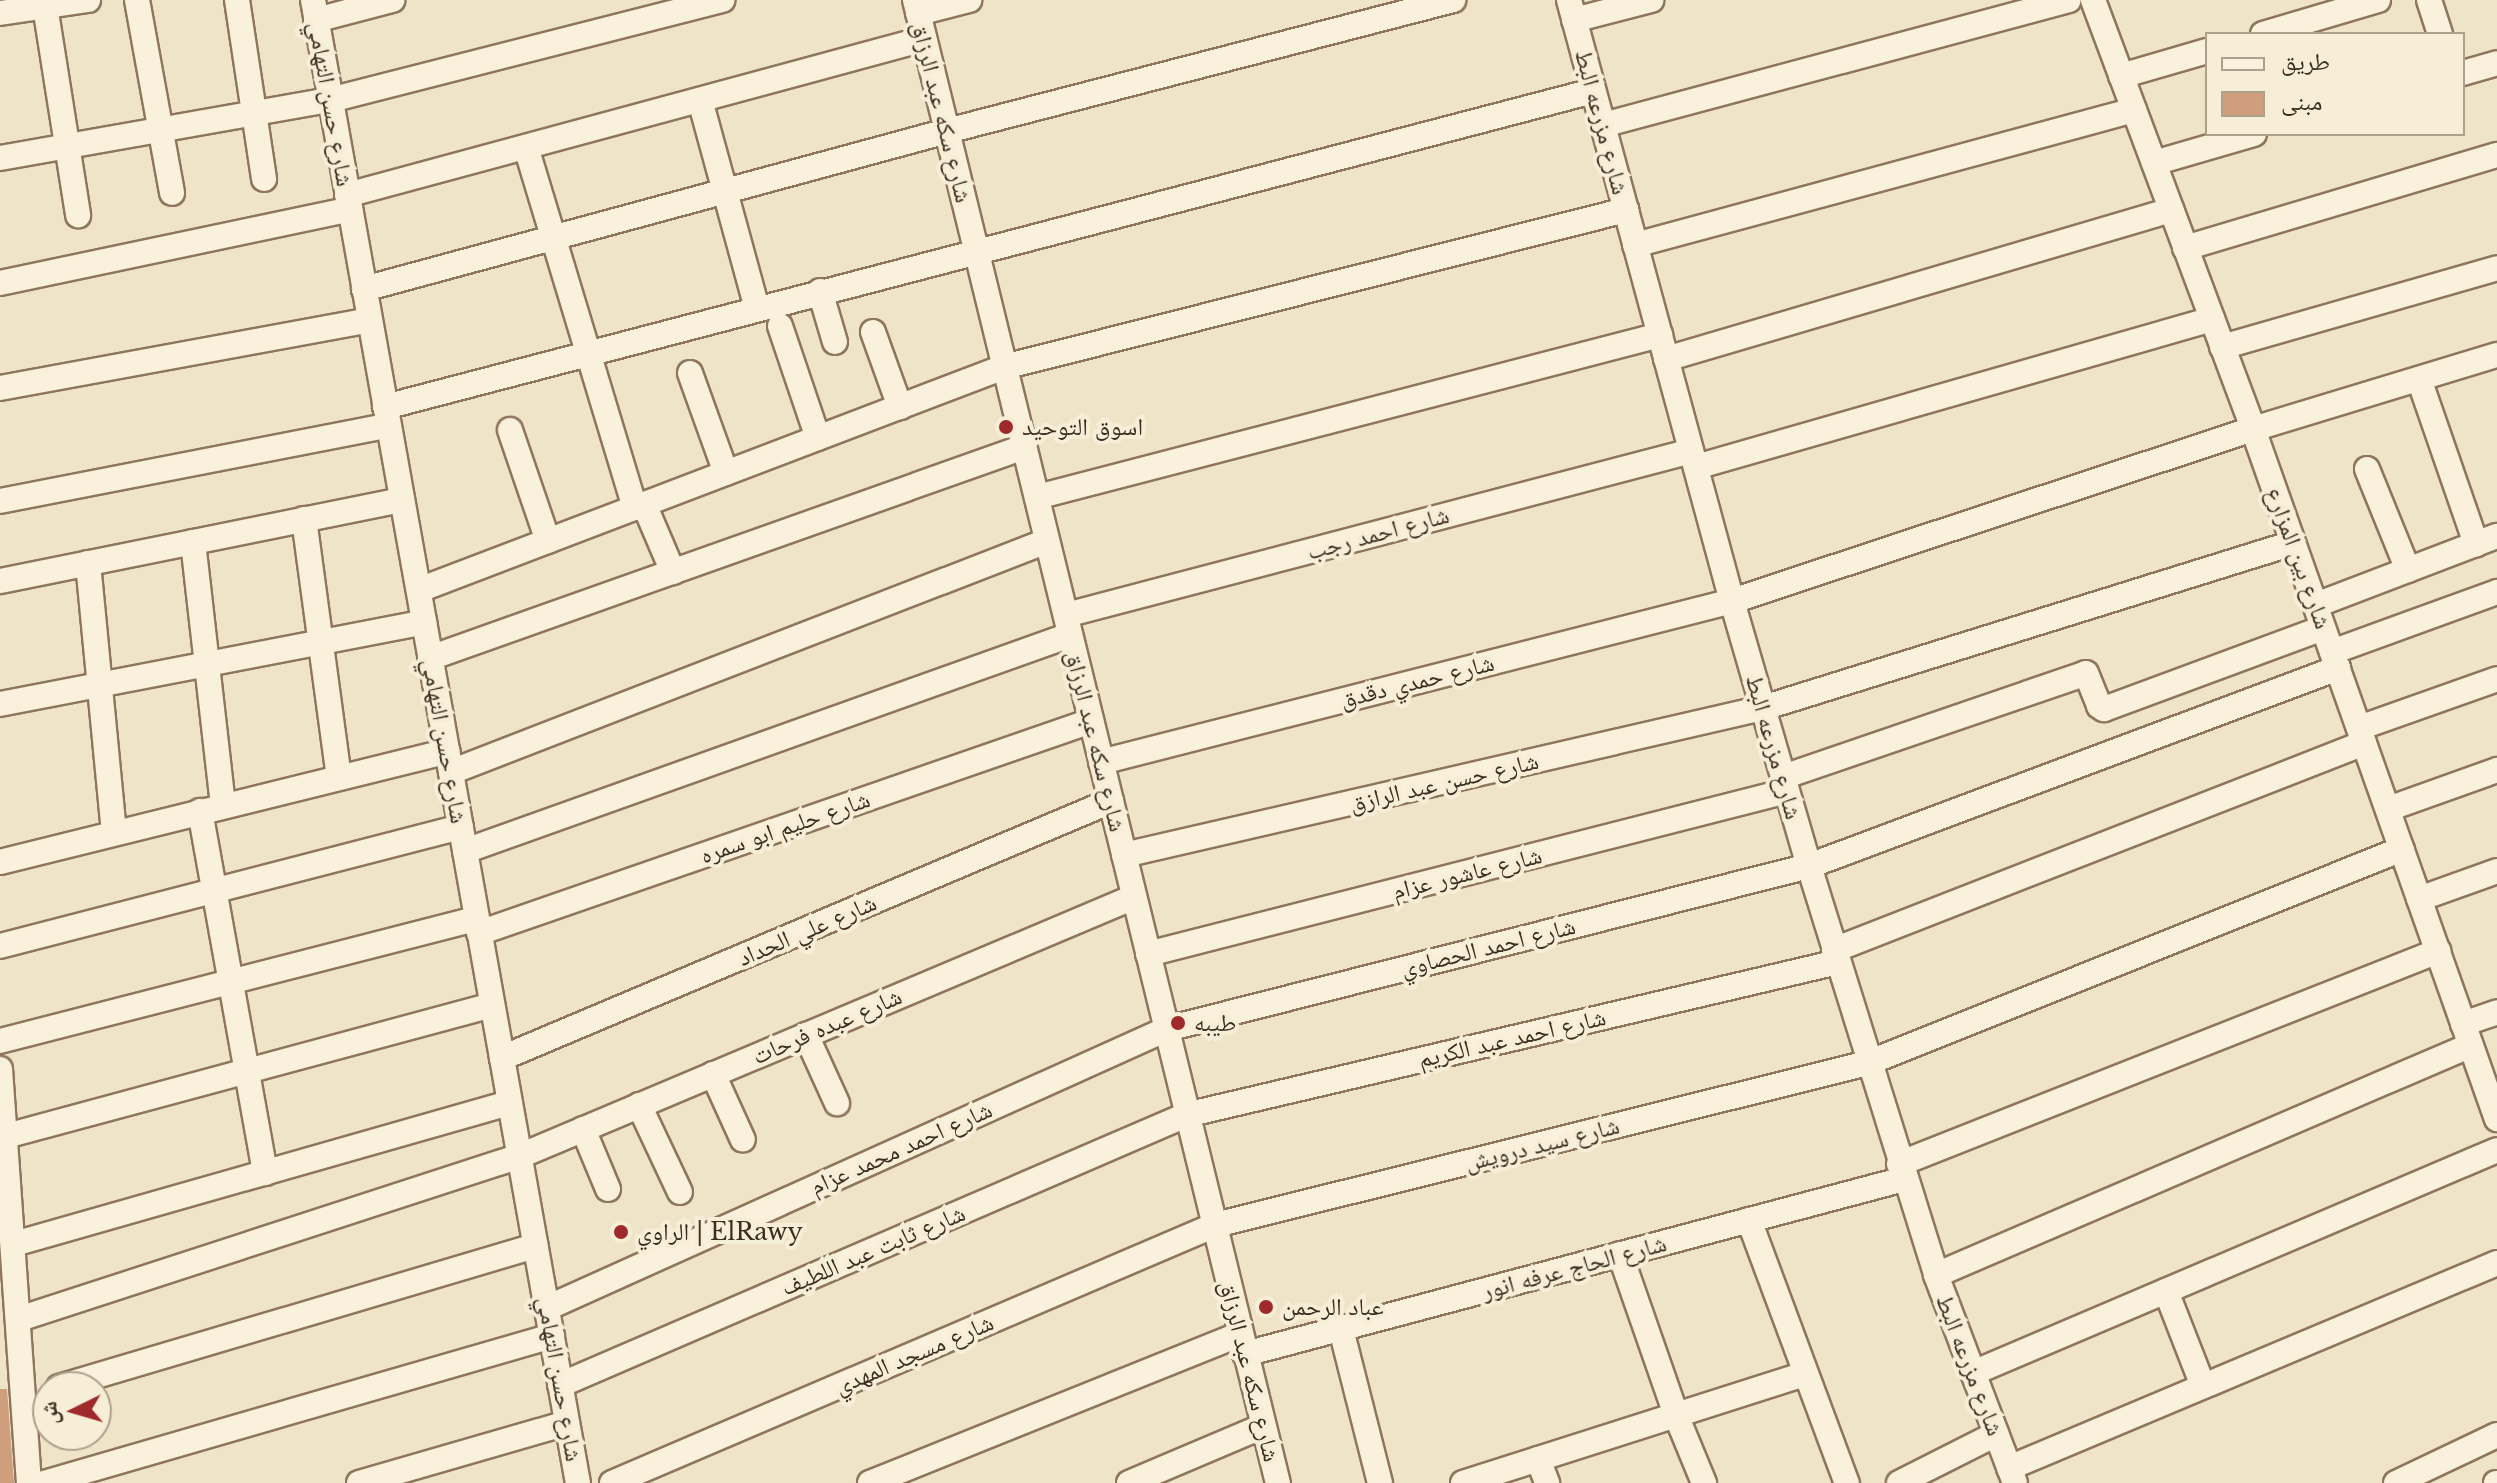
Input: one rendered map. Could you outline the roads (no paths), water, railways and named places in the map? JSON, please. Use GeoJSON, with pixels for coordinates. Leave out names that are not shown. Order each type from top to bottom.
{"type":"FeatureCollection","features":[{"type":"Feature","properties":{"kind":"street"},"geometry":{"type":"LineString","coordinates":[[0,13],[88,0]]}},
{"type":"Feature","properties":{"kind":"street"},"geometry":{"type":"LineString","coordinates":[[137,0],[172,193]]}},
{"type":"Feature","properties":{"kind":"street"},"geometry":{"type":"LineString","coordinates":[[237,0],[264,179]]}},
{"type":"Feature","properties":{"kind":"street"},"geometry":{"type":"LineString","coordinates":[[314,10],[392,0]]}},
{"type":"Feature","properties":{"kind":"street"},"geometry":{"type":"LineString","coordinates":[[0,158],[330,100],[722,0]]}},
{"type":"Feature","properties":{"kind":"street"},"geometry":{"type":"LineString","coordinates":[[916,6],[969,0]]}},
{"type":"Feature","properties":{"kind":"street"},"geometry":{"type":"LineString","coordinates":[[364,289],[947,131],[1453,0]]}},
{"type":"Feature","properties":{"kind":"street"},"geometry":{"type":"LineString","coordinates":[[1572,10],[1651,0]]}},
{"type":"Feature","properties":{"kind":"street"},"geometry":{"type":"LineString","coordinates":[[1603,125],[2068,0]]}},
{"type":"Feature","properties":{"kind":"street","name":"شارع بين المزارع"},"geometry":{"type":"LineString","coordinates":[[2093,0],[2253,429],[2497,1119]]}},
{"type":"Feature","properties":{"kind":"street"},"geometry":{"type":"LineString","coordinates":[[2270,32],[2378,0]]}},
{"type":"Feature","properties":{"kind":"street"},"geometry":{"type":"LineString","coordinates":[[2429,0],[2439,32]]}},
{"type":"Feature","properties":{"kind":"street"},"geometry":{"type":"LineString","coordinates":[[45,6],[78,215]]}},
{"type":"Feature","properties":{"kind":"street","name":"شارع سكه عبد الرزاق"},"geometry":{"type":"LineString","coordinates":[[916,6],[1278,1483]]}},
{"type":"Feature","properties":{"kind":"street","name":"شارع حسن التهامي"},"geometry":{"type":"LineString","coordinates":[[314,10],[578,1483]]}},
{"type":"Feature","properties":{"kind":"street","name":"شارع مزرعه البط"},"geometry":{"type":"LineString","coordinates":[[1572,10],[1732,601],[1868,1063],[1936,1275],[2012,1476]]}},
{"type":"Feature","properties":{"kind":"street"},"geometry":{"type":"LineString","coordinates":[[0,283],[349,202],[526,147],[924,39]]}},
{"type":"Feature","properties":{"kind":"street"},"geometry":{"type":"LineString","coordinates":[[2121,76],[2205,52]]}},
{"type":"Feature","properties":{"kind":"street"},"geometry":{"type":"LineString","coordinates":[[2465,72],[2497,63]]}},
{"type":"Feature","properties":{"kind":"street"},"geometry":{"type":"LineString","coordinates":[[0,501],[386,417],[587,353],[1593,91]]}},
{"type":"Feature","properties":{"kind":"street"},"geometry":{"type":"LineString","coordinates":[[700,100],[757,309]]}},
{"type":"Feature","properties":{"kind":"street"},"geometry":{"type":"LineString","coordinates":[[1635,245],[2134,110]]}},
{"type":"Feature","properties":{"kind":"street"},"geometry":{"type":"LineString","coordinates":[[2154,163],[2247,136]]}},
{"type":"Feature","properties":{"kind":"street"},"geometry":{"type":"LineString","coordinates":[[526,147],[587,353],[640,506],[673,572]]}},
{"type":"Feature","properties":{"kind":"street"},"geometry":{"type":"LineString","coordinates":[[2185,248],[2497,155]]}},
{"type":"Feature","properties":{"kind":"street"},"geometry":{"type":"LineString","coordinates":[[419,590],[1004,367],[1626,210]]}},
{"type":"Feature","properties":{"kind":"street"},"geometry":{"type":"LineString","coordinates":[[1037,497],[1663,347],[2171,210]]}},
{"type":"Feature","properties":{"kind":"street"},"geometry":{"type":"LineString","coordinates":[[2222,347],[2497,268]]}},
{"type":"Feature","properties":{"kind":"street"},"geometry":{"type":"LineString","coordinates":[[820,291],[835,342]]}},
{"type":"Feature","properties":{"kind":"street","name":"شارع احمد رجب"},"geometry":{"type":"LineString","coordinates":[[0,946],[214,891],[463,839],[1068,625],[2212,319]]}},
{"type":"Feature","properties":{"kind":"street"},"geometry":{"type":"LineString","coordinates":[[0,388],[370,320]]}},
{"type":"Feature","properties":{"kind":"street"},"geometry":{"type":"LineString","coordinates":[[780,326],[818,438]]}},
{"type":"Feature","properties":{"kind":"street"},"geometry":{"type":"LineString","coordinates":[[873,332],[900,407]]}},
{"type":"Feature","properties":{"kind":"street","name":"شارع حمدي دقدق"},"geometry":{"type":"LineString","coordinates":[[1101,762],[1732,601],[2253,429],[2497,355]]}},
{"type":"Feature","properties":{"kind":"street"},"geometry":{"type":"LineString","coordinates":[[690,373],[726,473]]}},
{"type":"Feature","properties":{"kind":"street"},"geometry":{"type":"LineString","coordinates":[[2320,616],[2408,570],[2486,540],[2419,379]]}},
{"type":"Feature","properties":{"kind":"street"},"geometry":{"type":"LineString","coordinates":[[510,430],[548,541]]}},
{"type":"Feature","properties":{"kind":"street"},"geometry":{"type":"LineString","coordinates":[[430,658],[1024,447]]}},
{"type":"Feature","properties":{"kind":"street"},"geometry":{"type":"LineString","coordinates":[[2367,469],[2408,570]]}},
{"type":"Feature","properties":{"kind":"street"},"geometry":{"type":"LineString","coordinates":[[0,581],[402,500]]}},
{"type":"Feature","properties":{"kind":"street"},"geometry":{"type":"LineString","coordinates":[[304,519],[339,777]]}},
{"type":"Feature","properties":{"kind":"street"},"geometry":{"type":"LineString","coordinates":[[0,862],[339,777],[449,761],[1047,541]]}},
{"type":"Feature","properties":{"kind":"street"},"geometry":{"type":"LineString","coordinates":[[193,542],[207,662],[214,891],[265,1173]]}},
{"type":"Feature","properties":{"kind":"street","name":"شارع حسن عبد الرازق"},"geometry":{"type":"LineString","coordinates":[[1124,855],[1763,708],[2293,543]]}},
{"type":"Feature","properties":{"kind":"street"},"geometry":{"type":"LineString","coordinates":[[88,563],[114,833]]}},
{"type":"Feature","properties":{"kind":"street","name":"شارع احمد الحصاوي"},"geometry":{"type":"LineString","coordinates":[[1167,1029],[1809,866],[2335,660],[2497,592]]}},
{"type":"Feature","properties":{"kind":"street","name":"شارع عاشور عزام"},"geometry":{"type":"LineString","coordinates":[[1148,954],[1785,784],[2086,673],[2099,706],[2104,709],[2320,616]]}},
{"type":"Feature","properties":{"kind":"street"},"geometry":{"type":"LineString","coordinates":[[0,704],[424,622]]}},
{"type":"Feature","properties":{"kind":"street","name":"شارع احمد عبد الكريم"},"geometry":{"type":"LineString","coordinates":[[1186,1115],[1836,956],[2497,679]]}},
{"type":"Feature","properties":{"kind":"street","name":"شارع حليم ابو سمره"},"geometry":{"type":"LineString","coordinates":[[0,1041],[230,981],[477,926],[1091,721]]}},
{"type":"Feature","properties":{"kind":"street"},"geometry":{"type":"LineString","coordinates":[[2388,809],[2497,770]]}},
{"type":"Feature","properties":{"kind":"street","name":"شارع علي الحداد"},"geometry":{"type":"LineString","coordinates":[[502,1058],[1111,801]]}},
{"type":"Feature","properties":{"kind":"street","name":"شارع سيد درويش"},"geometry":{"type":"LineString","coordinates":[[1215,1225],[1868,1063],[2402,849]]}},
{"type":"Feature","properties":{"kind":"street"},"geometry":{"type":"LineString","coordinates":[[2419,899],[2497,871]]}},
{"type":"Feature","properties":{"kind":"street","name":"شارع عبده فرحات"},"geometry":{"type":"LineString","coordinates":[[19,1319],[520,1156],[1134,897]]}},
{"type":"Feature","properties":{"kind":"street","name":"شارع الحاج عرفه انور"},"geometry":{"type":"LineString","coordinates":[[870,1483],[1242,1344],[1341,1329],[1749,1220],[1901,1172],[2438,951]]}},
{"type":"Feature","properties":{"kind":"street"},"geometry":{"type":"LineString","coordinates":[[6,1136],[492,1005]]}},
{"type":"Feature","properties":{"kind":"street"},"geometry":{"type":"LineString","coordinates":[[1936,1275],[2467,1035],[2497,1012]]}},
{"type":"Feature","properties":{"kind":"street","name":"شارع احمد محمد عزام"},"geometry":{"type":"LineString","coordinates":[[547,1308],[1167,1029]]}},
{"type":"Feature","properties":{"kind":"street"},"geometry":{"type":"LineString","coordinates":[[806,1035],[837,1103]]}},
{"type":"Feature","properties":{"kind":"street"},"geometry":{"type":"LineString","coordinates":[[0,1069],[19,1319],[32,1376]]}},
{"type":"Feature","properties":{"kind":"street"},"geometry":{"type":"LineString","coordinates":[[713,1074],[743,1140]]}},
{"type":"Feature","properties":{"kind":"street"},"geometry":{"type":"LineString","coordinates":[[14,1244],[509,1103]]}},
{"type":"Feature","properties":{"kind":"street"},"geometry":{"type":"LineString","coordinates":[[639,1105],[680,1192]]}},
{"type":"Feature","properties":{"kind":"street","name":"شارع ثابت عبد اللطيف"},"geometry":{"type":"LineString","coordinates":[[560,1385],[1186,1115]]}},
{"type":"Feature","properties":{"kind":"street"},"geometry":{"type":"LineString","coordinates":[[583,1129],[608,1189]]}},
{"type":"Feature","properties":{"kind":"street"},"geometry":{"type":"LineString","coordinates":[[1973,1373],[2497,1150]]}},
{"type":"Feature","properties":{"kind":"street"},"geometry":{"type":"LineString","coordinates":[[1749,1220],[1847,1483]]}},
{"type":"Feature","properties":{"kind":"street","name":"شارع مسجد المهدي"},"geometry":{"type":"LineString","coordinates":[[612,1483],[1215,1225]]}},
{"type":"Feature","properties":{"kind":"street"},"geometry":{"type":"LineString","coordinates":[[112,1371],[536,1246]]}},
{"type":"Feature","properties":{"kind":"street"},"geometry":{"type":"LineString","coordinates":[[1620,1254],[1676,1415],[1704,1483]]}},
{"type":"Feature","properties":{"kind":"street"},"geometry":{"type":"LineString","coordinates":[[2012,1476],[2203,1386],[2497,1263]]}},
{"type":"Feature","properties":{"kind":"street"},"geometry":{"type":"LineString","coordinates":[[2166,1291],[2203,1386]]}},
{"type":"Feature","properties":{"kind":"street"},"geometry":{"type":"LineString","coordinates":[[1341,1329],[1380,1483]]}},
{"type":"Feature","properties":{"kind":"street"},"geometry":{"type":"LineString","coordinates":[[44,1483],[552,1336]]}},
{"type":"Feature","properties":{"kind":"street"},"geometry":{"type":"LineString","coordinates":[[1463,1483],[1805,1374]]}},
{"type":"Feature","properties":{"kind":"street"},"geometry":{"type":"LineString","coordinates":[[359,1483],[567,1423]]}},
{"type":"Feature","properties":{"kind":"street"},"geometry":{"type":"LineString","coordinates":[[1129,1483],[1263,1426]]}},
{"type":"Feature","properties":{"kind":"street"},"geometry":{"type":"LineString","coordinates":[[1899,1483],[1996,1434]]}},
{"type":"Feature","properties":{"kind":"street"},"geometry":{"type":"LineString","coordinates":[[2396,1483],[2497,1435]]}},
{"type":"Feature","properties":{"kind":"street"},"geometry":{"type":"LineString","coordinates":[[29,1483],[32,1445]]}},
{"type":"Feature","properties":{"kind":"street"},"geometry":{"type":"LineString","coordinates":[[1538,1459],[1547,1483]]}},
{"type":"Feature","properties":{"kind":"place","name":"اسوق التوحيد"},"geometry":{"type":"Point","coordinates":[1006,427]}},
{"type":"Feature","properties":{"kind":"place","name":"طيبه"},"geometry":{"type":"Point","coordinates":[1178,1023]}},
{"type":"Feature","properties":{"kind":"place","name":"الراوي | ElRawy"},"geometry":{"type":"Point","coordinates":[621,1232]}},
{"type":"Feature","properties":{"kind":"place","name":"عباد الرحمن"},"geometry":{"type":"Point","coordinates":[1266,1307]}}]}
